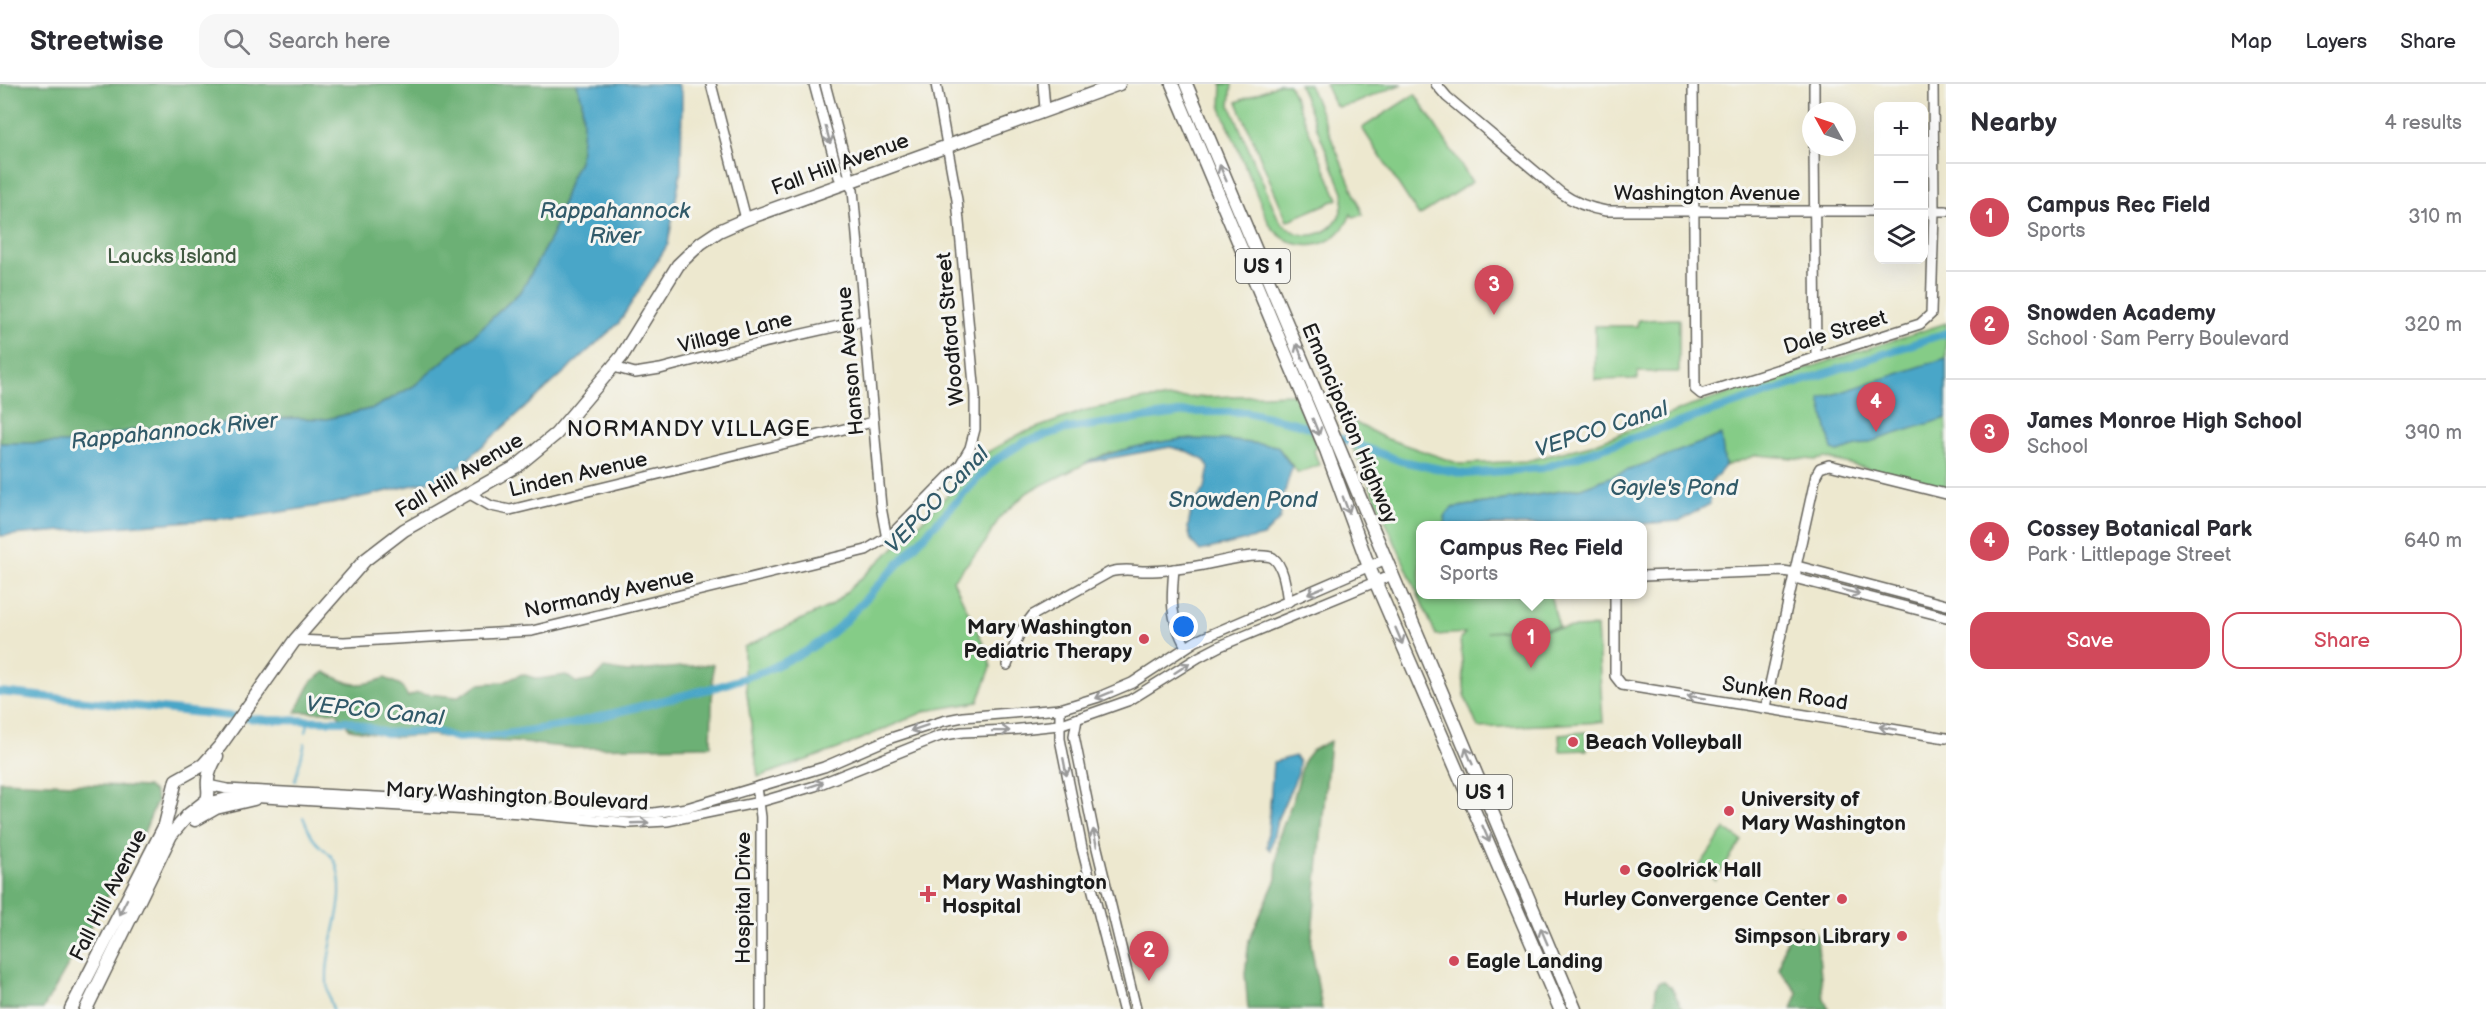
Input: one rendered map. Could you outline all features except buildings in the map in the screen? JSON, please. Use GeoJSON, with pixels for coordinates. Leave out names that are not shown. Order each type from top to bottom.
{"type":"FeatureCollection","features":[{"type":"Feature","properties":{"kind":"main road","name":"Fall Hill Avenue"},"geometry":{"type":"LineString","coordinates":[[71,1009],[165,825],[175,782],[203,765],[222,743],[295,640],[363,563],[386,543],[536,452],[580,408],[614,367],[678,265],[701,243],[718,231],[746,219],[1119,84]]}},
{"type":"Feature","properties":{"kind":"main road","name":"Emancipation Highway"},"geometry":{"type":"LineString","coordinates":[[1172,84],[1326,450],[1376,582],[1560,1009]]}},
{"type":"Feature","properties":{"kind":"main road","name":"Emancipation Highway"},"geometry":{"type":"LineString","coordinates":[[1186,84],[1575,1009]]}},
{"type":"Feature","properties":{"kind":"main road"},"geometry":{"type":"LineString","coordinates":[[1193,84],[1197,110]]}},
{"type":"Feature","properties":{"kind":"main road","name":"Fall Hill Avenue"},"geometry":{"type":"LineString","coordinates":[[86,1009],[171,835],[178,824],[200,806],[209,793],[208,784],[222,743]]}},
{"type":"Feature","properties":{"kind":"main road"},"geometry":{"type":"LineString","coordinates":[[188,773],[199,775],[208,784]]}},
{"type":"Feature","properties":{"kind":"main road"},"geometry":{"type":"LineString","coordinates":[[173,797],[184,808],[200,806]]}},
{"type":"Feature","properties":{"kind":"main road"},"geometry":{"type":"LineString","coordinates":[[143,894],[175,839],[186,826],[216,808],[254,799]]}},
{"type":"Feature","properties":{"kind":"street"},"geometry":{"type":"LineString","coordinates":[[711,84],[746,219]]}},
{"type":"Feature","properties":{"kind":"street","name":"Hanson Avenue"},"geometry":{"type":"LineString","coordinates":[[814,84],[839,177],[848,182],[853,190],[881,507],[887,539]]}},
{"type":"Feature","properties":{"kind":"street","name":"Hanson Avenue"},"geometry":{"type":"LineString","coordinates":[[825,84],[849,174],[848,182]]}},
{"type":"Feature","properties":{"kind":"street","name":"Woodford Street"},"geometry":{"type":"LineString","coordinates":[[887,539],[960,465],[970,448],[975,429],[975,395],[962,241],[948,145],[936,84]]}},
{"type":"Feature","properties":{"kind":"street"},"geometry":{"type":"LineString","coordinates":[[1043,84],[1045,109]]}},
{"type":"Feature","properties":{"kind":"street","name":"Washington Avenue"},"geometry":{"type":"LineString","coordinates":[[1436,84],[1447,97],[1479,125],[1561,193],[1580,204],[1606,211],[1874,211]]}},
{"type":"Feature","properties":{"kind":"street"},"geometry":{"type":"LineString","coordinates":[[1693,84],[1693,211]]}},
{"type":"Feature","properties":{"kind":"street"},"geometry":{"type":"LineString","coordinates":[[1814,84],[1814,102]]}},
{"type":"Feature","properties":{"kind":"street"},"geometry":{"type":"LineString","coordinates":[[1933,84],[1934,211]]}},
{"type":"Feature","properties":{"kind":"street"},"geometry":{"type":"LineString","coordinates":[[1814,156],[1816,356]]}},
{"type":"Feature","properties":{"kind":"street"},"geometry":{"type":"LineString","coordinates":[[1928,211],[1946,210]]}},
{"type":"Feature","properties":{"kind":"street","name":"Dale Street"},"geometry":{"type":"LineString","coordinates":[[1693,211],[1695,389],[1701,394],[1920,324],[1929,318],[1931,314],[1934,211]]}},
{"type":"Feature","properties":{"kind":"street","name":"Village Lane"},"geometry":{"type":"LineString","coordinates":[[614,367],[635,373],[660,369],[727,351],[865,320]]}},
{"type":"Feature","properties":{"kind":"street","name":"Linden Avenue"},"geometry":{"type":"LineString","coordinates":[[470,494],[490,506],[510,510],[873,422]]}},
{"type":"Feature","properties":{"kind":"street"},"geometry":{"type":"LineString","coordinates":[[1765,707],[1816,475],[1824,466],[1847,469],[1946,494]]}},
{"type":"Feature","properties":{"kind":"street","name":"Normandy Avenue"},"geometry":{"type":"LineString","coordinates":[[295,640],[344,642],[532,631],[866,550],[887,539]]}},
{"type":"Feature","properties":{"kind":"street"},"geometry":{"type":"LineString","coordinates":[[1007,665],[1026,621],[1045,606],[1119,570],[1174,569],[1231,559],[1268,556],[1276,562],[1285,580],[1288,602]]}},
{"type":"Feature","properties":{"kind":"street","name":"Mary Washington Boulevard"},"geometry":{"type":"LineString","coordinates":[[208,784],[227,789],[624,813],[654,813],[687,808],[824,767],[891,738],[943,721],[963,717],[1060,709],[1099,698],[1131,683],[1186,647],[1223,629],[1386,559]]}},
{"type":"Feature","properties":{"kind":"street"},"geometry":{"type":"LineString","coordinates":[[1174,569],[1171,607],[1173,620],[1186,647]]}},
{"type":"Feature","properties":{"kind":"street"},"geometry":{"type":"LineString","coordinates":[[1796,572],[1946,617]]}},
{"type":"Feature","properties":{"kind":"street"},"geometry":{"type":"LineString","coordinates":[[1647,576],[1796,572],[1946,605]]}},
{"type":"Feature","properties":{"kind":"street","name":"Mary Washington Boulevard"},"geometry":{"type":"LineString","coordinates":[[200,806],[225,798],[509,812],[630,823],[667,821],[760,802],[815,786],[940,736],[962,732],[1059,725],[1077,719],[1130,700],[1220,646],[1392,576]]}},
{"type":"Feature","properties":{"kind":"street","name":"Sunken Road"},"geometry":{"type":"LineString","coordinates":[[1615,599],[1615,676],[1618,683],[1622,685],[1946,738]]}},
{"type":"Feature","properties":{"kind":"street"},"geometry":{"type":"LineString","coordinates":[[1060,709],[1060,739],[1082,848],[1123,1009]]}},
{"type":"Feature","properties":{"kind":"street"},"geometry":{"type":"LineString","coordinates":[[1077,719],[1074,736],[1096,844],[1136,1009]]}},
{"type":"Feature","properties":{"kind":"street","name":"Hospital Drive"},"geometry":{"type":"LineString","coordinates":[[757,787],[760,802],[761,1009]]}},
{"type":"Feature","properties":{"kind":"green space","name":"Laucks Island"},"geometry":{"type":"Polygon","coordinates":[[[0,84],[577,84],[582,100],[583,127],[580,159],[570,180],[552,235],[522,290],[414,386],[374,408],[327,419],[290,418],[139,429],[68,443],[0,443],[0,84]]]}},
{"type":"Feature","properties":{"kind":"green space"},"geometry":{"type":"Polygon","coordinates":[[[1222,84],[1232,84],[1230,105],[1278,218],[1288,228],[1299,234],[1321,233],[1331,227],[1338,218],[1342,206],[1343,192],[1299,84],[1309,84],[1363,215],[1353,217],[1351,214],[1344,227],[1335,236],[1313,245],[1301,245],[1279,234],[1269,224],[1221,108],[1222,84]]]}},
{"type":"Feature","properties":{"kind":"green space"},"geometry":{"type":"Polygon","coordinates":[[[1279,84],[1289,84],[1338,199],[1287,221],[1237,102],[1279,84]]]}},
{"type":"Feature","properties":{"kind":"green space"},"geometry":{"type":"Polygon","coordinates":[[[1325,84],[1402,84],[1356,103],[1338,107],[1325,84]]]}},
{"type":"Feature","properties":{"kind":"green space"},"geometry":{"type":"Polygon","coordinates":[[[1415,94],[1472,182],[1419,216],[1362,128],[1415,94]]]}},
{"type":"Feature","properties":{"kind":"green space"},"geometry":{"type":"Polygon","coordinates":[[[1679,319],[1679,372],[1638,372],[1638,379],[1595,380],[1595,326],[1637,326],[1638,320],[1679,319]]]}},
{"type":"Feature","properties":{"kind":"green space"},"geometry":{"type":"Polygon","coordinates":[[[1946,323],[1946,488],[1825,458],[1816,460],[1757,455],[1725,466],[1720,436],[1581,488],[1452,508],[1444,517],[1445,521],[1416,521],[1416,590],[1341,421],[1346,418],[1385,438],[1460,464],[1526,461],[1591,445],[1685,408],[1946,323]]]}},
{"type":"Feature","properties":{"kind":"green space"},"geometry":{"type":"Polygon","coordinates":[[[1293,394],[1317,446],[1314,451],[1319,465],[1298,473],[1277,446],[1225,440],[1182,439],[1105,454],[1028,492],[1000,517],[985,543],[953,580],[986,649],[991,667],[978,702],[926,711],[838,749],[758,777],[744,672],[744,647],[832,605],[912,531],[959,483],[977,458],[1020,434],[1086,410],[1146,399],[1293,394]]]}},
{"type":"Feature","properties":{"kind":"green space"},"geometry":{"type":"Polygon","coordinates":[[[1420,599],[1551,599],[1559,627],[1486,632],[1597,627],[1603,722],[1478,728],[1465,697],[1460,639],[1465,633],[1436,635],[1420,599]]]}},
{"type":"Feature","properties":{"kind":"green space"},"geometry":{"type":"Polygon","coordinates":[[[713,664],[711,746],[573,748],[514,742],[460,740],[432,735],[396,737],[350,729],[336,712],[296,712],[312,681],[325,672],[354,684],[385,678],[401,685],[408,697],[417,693],[457,697],[479,684],[504,682],[522,674],[538,679],[566,675],[577,683],[593,680],[604,668],[627,672],[713,664]]]}},
{"type":"Feature","properties":{"kind":"green space","name":"Beach Volleyball"},"geometry":{"type":"Polygon","coordinates":[[[1586,732],[1587,750],[1560,751],[1559,734],[1586,732]]]}},
{"type":"Feature","properties":{"kind":"green space"},"geometry":{"type":"Polygon","coordinates":[[[1330,741],[1311,945],[1322,1009],[1248,1009],[1245,974],[1249,940],[1276,879],[1278,839],[1294,797],[1304,760],[1312,750],[1330,741]]]}},
{"type":"Feature","properties":{"kind":"green space"},"geometry":{"type":"Polygon","coordinates":[[[0,781],[147,787],[154,792],[157,800],[144,833],[43,1009],[0,1009],[0,781]]]}},
{"type":"Feature","properties":{"kind":"green space"},"geometry":{"type":"Polygon","coordinates":[[[1725,829],[1742,841],[1715,880],[1699,867],[1725,829]]]}},
{"type":"Feature","properties":{"kind":"green space"},"geometry":{"type":"Polygon","coordinates":[[[1794,927],[1813,930],[1817,936],[1823,996],[1829,1009],[1792,1009],[1798,993],[1779,969],[1784,946],[1794,927]]]}},
{"type":"Feature","properties":{"kind":"green space"},"geometry":{"type":"Polygon","coordinates":[[[1664,981],[1671,987],[1683,1009],[1655,1009],[1656,987],[1659,982],[1664,981]]]}},
{"type":"Feature","properties":{"kind":"water","name":"Rappahannock River"},"geometry":{"type":"Polygon","coordinates":[[[577,84],[678,84],[682,95],[681,171],[668,244],[619,323],[448,477],[332,504],[255,516],[0,536],[0,443],[68,443],[139,429],[290,418],[327,419],[374,408],[414,386],[522,290],[552,235],[570,180],[580,159],[583,127],[582,100],[577,84]]]}},
{"type":"Feature","properties":{"kind":"water"},"geometry":{"type":"Polygon","coordinates":[[[1946,358],[1946,418],[1838,452],[1832,450],[1820,399],[1946,358]]]}},
{"type":"Feature","properties":{"kind":"water","name":"Gayle's Pond"},"geometry":{"type":"Polygon","coordinates":[[[1721,435],[1725,466],[1709,485],[1710,504],[1679,521],[1647,524],[1647,521],[1445,521],[1444,517],[1452,508],[1581,488],[1721,435]]]}},
{"type":"Feature","properties":{"kind":"water","name":"Snowden Pond"},"geometry":{"type":"Polygon","coordinates":[[[1182,439],[1225,440],[1277,446],[1292,467],[1280,519],[1263,536],[1200,551],[1191,541],[1188,527],[1192,506],[1205,488],[1209,467],[1205,461],[1189,452],[1170,447],[1085,463],[1132,448],[1182,439]]]}},
{"type":"Feature","properties":{"kind":"water"},"geometry":{"type":"Polygon","coordinates":[[[1295,756],[1299,762],[1298,773],[1278,818],[1270,850],[1267,847],[1273,762],[1295,756]]]}},
{"type":"Feature","properties":{"kind":"waterway","name":"VEPCO Canal"},"geometry":{"type":"LineString","coordinates":[[1334,436],[1401,461],[1465,474],[1543,468],[1946,333]]}},
{"type":"Feature","properties":{"kind":"waterway","name":"VEPCO Canal"},"geometry":{"type":"LineString","coordinates":[[0,692],[267,720],[348,721],[386,733],[435,731],[457,738],[500,735],[571,724],[720,686],[765,671],[805,652],[845,621],[994,461],[1024,442],[1066,429],[1186,412],[1246,412],[1320,431]]}},
{"type":"Feature","properties":{"kind":"waterway"},"geometry":{"type":"LineString","coordinates":[[306,732],[309,720]]}},
{"type":"Feature","properties":{"kind":"waterway"},"geometry":{"type":"LineString","coordinates":[[295,781],[305,743]]}},
{"type":"Feature","properties":{"kind":"waterway"},"geometry":{"type":"LineString","coordinates":[[303,817],[313,838],[331,856],[338,871],[339,905],[327,974],[328,992],[333,1009]]}},
{"type":"Feature","properties":{"kind":"place","name":"James Monroe High School"},"geometry":{"type":"Point","coordinates":[1494,315]}},
{"type":"Feature","properties":{"kind":"place","name":"Cossey Botanical Park"},"geometry":{"type":"Point","coordinates":[1876,432]}},
{"type":"Feature","properties":{"kind":"place","name":"Mary Washington Pediatric Therapy"},"geometry":{"type":"Point","coordinates":[1144,639]}},
{"type":"Feature","properties":{"kind":"place","name":"Campus Rec Field"},"geometry":{"type":"Point","coordinates":[1531,668]}},
{"type":"Feature","properties":{"kind":"place","name":"Beach Volleyball"},"geometry":{"type":"Point","coordinates":[1573,742]}},
{"type":"Feature","properties":{"kind":"place","name":"University of Mary Washington"},"geometry":{"type":"Point","coordinates":[1729,811]}},
{"type":"Feature","properties":{"kind":"place","name":"Goolrick Hall"},"geometry":{"type":"Point","coordinates":[1625,870]}},
{"type":"Feature","properties":{"kind":"place","name":"Mary Washington Hospital"},"geometry":{"type":"Point","coordinates":[928,894]}},
{"type":"Feature","properties":{"kind":"place","name":"Hurley Convergence Center"},"geometry":{"type":"Point","coordinates":[1842,899]}},
{"type":"Feature","properties":{"kind":"place","name":"Simpson Library"},"geometry":{"type":"Point","coordinates":[1902,936]}},
{"type":"Feature","properties":{"kind":"place","name":"Eagle Landing"},"geometry":{"type":"Point","coordinates":[1454,961]}},
{"type":"Feature","properties":{"kind":"place","name":"Snowden Academy"},"geometry":{"type":"Point","coordinates":[1149,981]}},
{"type":"Feature","properties":{"kind":"district","name":"NORMANDY VILLAGE"},"geometry":{"type":"Point","coordinates":[689,428]}}]}
